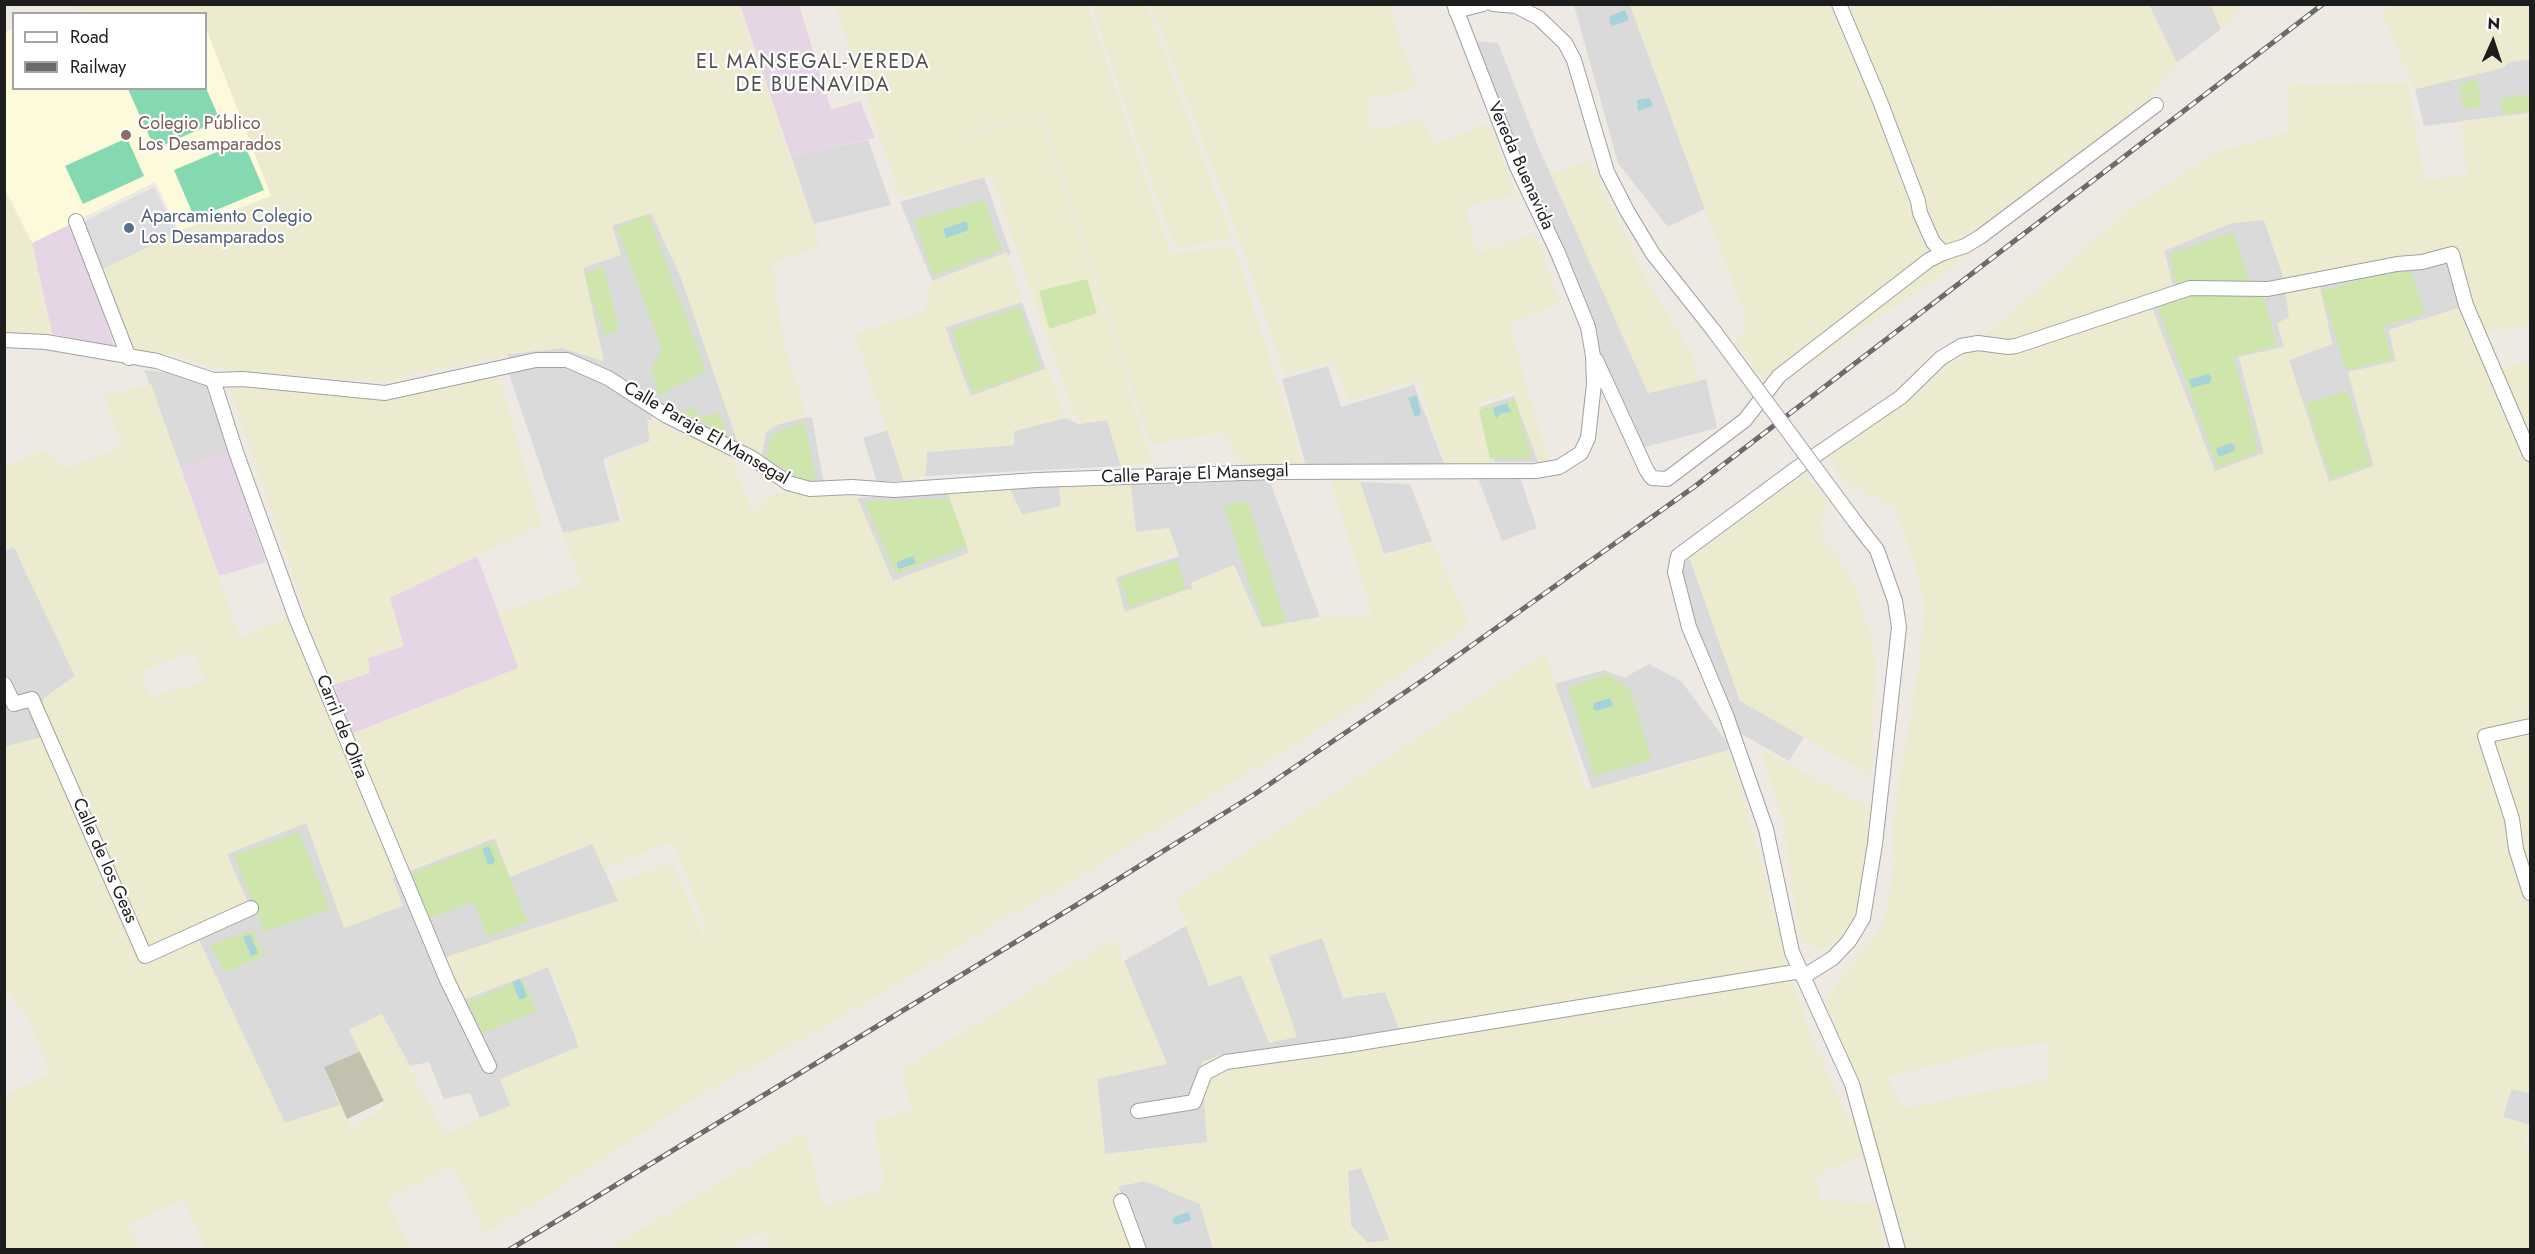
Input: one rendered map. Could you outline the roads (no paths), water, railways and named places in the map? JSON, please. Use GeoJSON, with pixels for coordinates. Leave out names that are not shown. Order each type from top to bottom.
{"type":"FeatureCollection","features":[{"type":"Feature","properties":{"kind":"street"},"geometry":{"type":"LineString","coordinates":[[1455,8],[1483,4]]}},
{"type":"Feature","properties":{"kind":"street"},"geometry":{"type":"LineString","coordinates":[[1138,1111],[1194,1102],[1205,1073],[1226,1062],[1348,1046],[1802,974],[1833,958],[1849,941],[1863,918],[1875,844],[1899,627],[1895,601],[1877,550],[1714,331],[1653,254],[1627,211],[1608,172],[1574,60],[1565,43],[1539,18],[1516,6],[1493,4]]}},
{"type":"Feature","properties":{"kind":"street"},"geometry":{"type":"LineString","coordinates":[[1839,4],[1880,101],[1918,201],[1920,213],[1933,242],[1943,254]]}},
{"type":"Feature","properties":{"kind":"street","name":"Vereda Buenavida"},"geometry":{"type":"LineString","coordinates":[[1455,8],[1517,166],[1558,253],[1588,327],[1593,356]]}},
{"type":"Feature","properties":{"kind":"street"},"geometry":{"type":"LineString","coordinates":[[1593,356],[1647,471],[1652,478],[1667,478],[1745,420],[1779,376],[1929,260],[1965,246],[1980,237],[2156,105]]}},
{"type":"Feature","properties":{"kind":"street"},"geometry":{"type":"LineString","coordinates":[[76,221],[129,358]]}},
{"type":"Feature","properties":{"kind":"street"},"geometry":{"type":"LineString","coordinates":[[1898,1250],[1851,1084],[1802,974],[1787,934],[1766,829],[1726,715],[1689,627],[1677,587],[1675,562],[1683,551],[1768,489],[1901,398],[1952,350],[1978,344],[2016,346],[2190,288],[2268,289],[2397,264],[2422,262],[2452,254],[2466,305],[2530,454]]}},
{"type":"Feature","properties":{"kind":"street","name":"Calle Paraje El Mansegal"},"geometry":{"type":"LineString","coordinates":[[4,340],[46,342],[157,361],[213,380],[243,379],[385,393],[536,360],[567,360],[608,378],[667,416],[752,458],[788,483],[823,490],[852,487],[894,489],[1037,480],[1272,472],[1534,471],[1559,467],[1581,453],[1588,438],[1594,384],[1593,356]]}},
{"type":"Feature","properties":{"kind":"street","name":"Carril de Oltra"},"geometry":{"type":"LineString","coordinates":[[213,380],[240,463],[296,618],[445,974],[489,1066]]}},
{"type":"Feature","properties":{"kind":"street","name":"Calle de los Geas"},"geometry":{"type":"LineString","coordinates":[[4,684],[14,704],[33,699],[145,956],[250,908]]}},
{"type":"Feature","properties":{"kind":"street"},"geometry":{"type":"LineString","coordinates":[[2530,726],[2486,736],[2512,819],[2516,849],[2530,893]]}},
{"type":"Feature","properties":{"kind":"street"},"geometry":{"type":"LineString","coordinates":[[1120,1201],[1139,1250]]}},
{"type":"Feature","properties":{"kind":"water"},"geometry":{"type":"Polygon","coordinates":[[[1625,10],[1629,20],[1613,26],[1609,23],[1610,16],[1625,10]]]}},
{"type":"Feature","properties":{"kind":"water"},"geometry":{"type":"Polygon","coordinates":[[[1650,98],[1653,106],[1638,111],[1637,100],[1650,98]]]}},
{"type":"Feature","properties":{"kind":"water"},"geometry":{"type":"Polygon","coordinates":[[[966,221],[969,230],[946,238],[943,229],[966,221]]]}},
{"type":"Feature","properties":{"kind":"water"},"geometry":{"type":"Polygon","coordinates":[[[2208,374],[2212,377],[2210,383],[2191,388],[2189,380],[2208,374]]]}},
{"type":"Feature","properties":{"kind":"water"},"geometry":{"type":"Polygon","coordinates":[[[1416,395],[1421,411],[1420,415],[1415,417],[1408,398],[1416,395]]]}},
{"type":"Feature","properties":{"kind":"water"},"geometry":{"type":"Polygon","coordinates":[[[1507,403],[1511,412],[1502,413],[1496,418],[1493,408],[1507,403]]]}},
{"type":"Feature","properties":{"kind":"water"},"geometry":{"type":"Polygon","coordinates":[[[2231,443],[2235,446],[2234,451],[2219,457],[2216,449],[2231,443]]]}},
{"type":"Feature","properties":{"kind":"water"},"geometry":{"type":"Polygon","coordinates":[[[913,556],[916,563],[900,569],[897,567],[897,562],[913,556]]]}},
{"type":"Feature","properties":{"kind":"water"},"geometry":{"type":"Polygon","coordinates":[[[1610,698],[1613,706],[1597,711],[1593,709],[1594,703],[1610,698]]]}},
{"type":"Feature","properties":{"kind":"water"},"geometry":{"type":"Polygon","coordinates":[[[489,846],[495,862],[491,865],[488,864],[482,849],[489,846]]]}},
{"type":"Feature","properties":{"kind":"water"},"geometry":{"type":"Polygon","coordinates":[[[250,934],[258,953],[251,956],[243,937],[250,934]]]}},
{"type":"Feature","properties":{"kind":"water"},"geometry":{"type":"Polygon","coordinates":[[[520,979],[527,996],[523,999],[519,999],[512,982],[520,979]]]}},
{"type":"Feature","properties":{"kind":"water"},"geometry":{"type":"Polygon","coordinates":[[[1188,1212],[1191,1220],[1176,1225],[1172,1222],[1174,1217],[1188,1212]]]}},
{"type":"Feature","properties":{"kind":"railway"},"geometry":{"type":"LineString","coordinates":[[509,1250],[1255,794],[1426,678],[1694,487],[2323,4]]}},
{"type":"Feature","properties":{"kind":"place","name":"Colegio Público Los Desamparados"},"geometry":{"type":"Point","coordinates":[126,135]}},
{"type":"Feature","properties":{"kind":"place","name":"Aparcamiento Colegio Los Desamparados"},"geometry":{"type":"Point","coordinates":[129,228]}},
{"type":"Feature","properties":{"kind":"district","name":"EL MANSEGAL-VEREDA DE BUENAVIDA"},"geometry":{"type":"Point","coordinates":[813,74]}}]}
